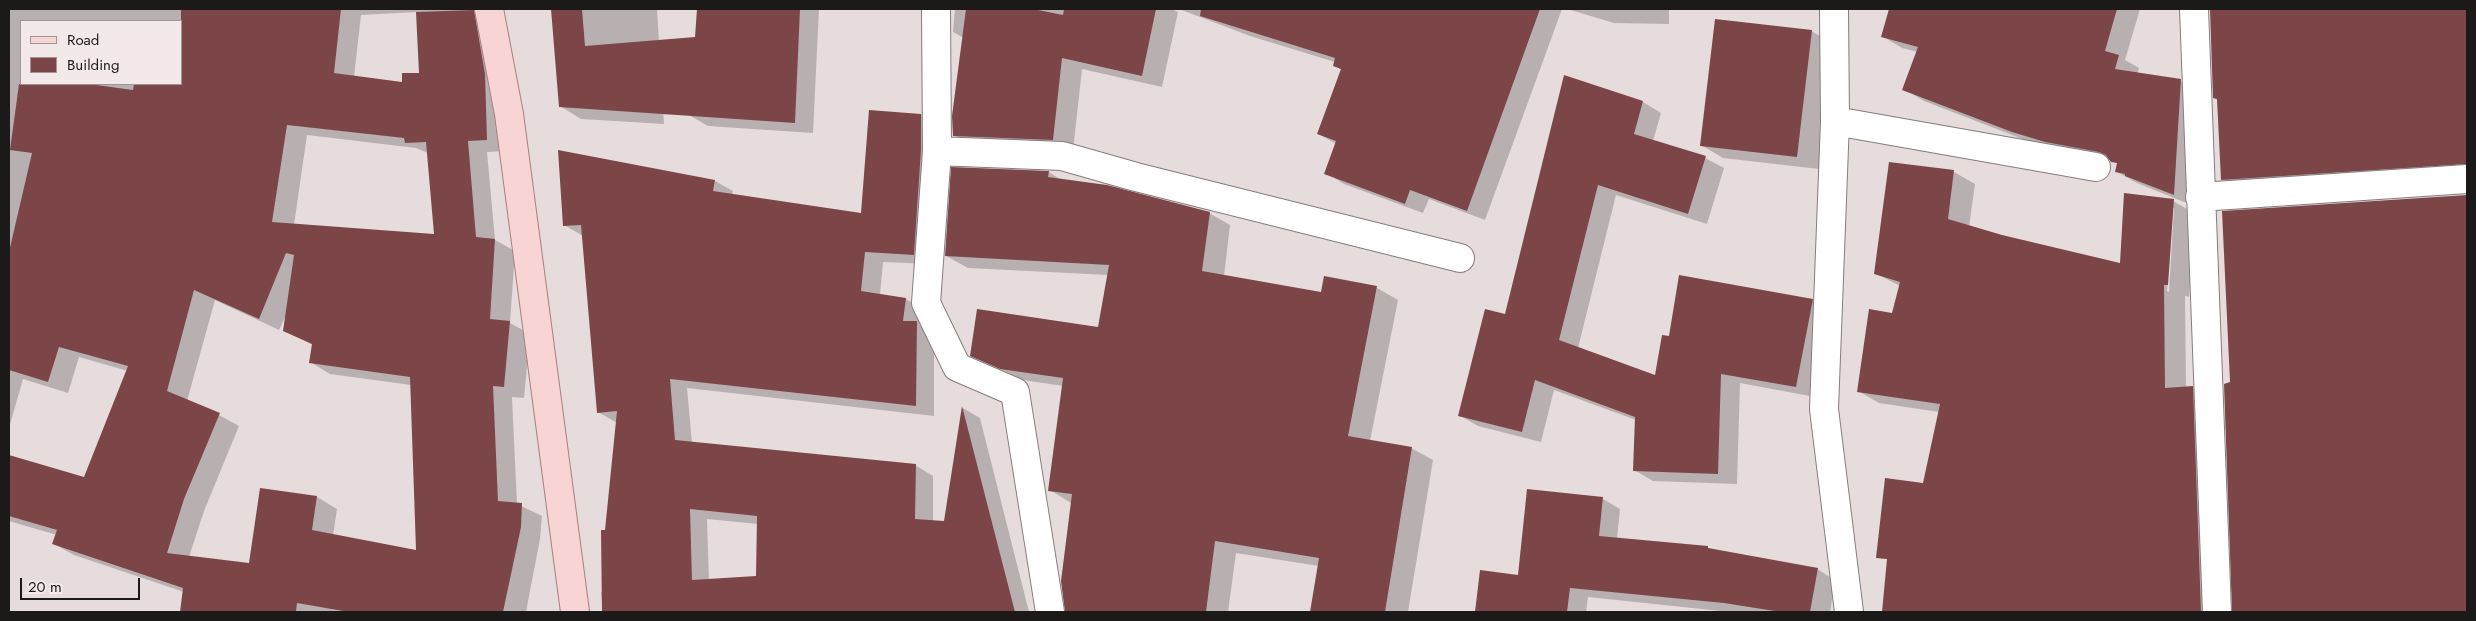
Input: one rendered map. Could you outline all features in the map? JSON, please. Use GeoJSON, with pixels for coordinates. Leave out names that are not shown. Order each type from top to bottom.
{"type":"FeatureCollection","features":[{"type":"Feature","properties":{"kind":"main road"},"geometry":{"type":"LineString","coordinates":[[489,9],[509,114],[574,612]]}},
{"type":"Feature","properties":{"kind":"street"},"geometry":{"type":"LineString","coordinates":[[936,9],[937,151],[926,303],[957,367],[1015,392],[1050,612]]}},
{"type":"Feature","properties":{"kind":"street"},"geometry":{"type":"LineString","coordinates":[[1834,9],[1835,121],[1824,409],[1850,612]]}},
{"type":"Feature","properties":{"kind":"street"},"geometry":{"type":"LineString","coordinates":[[2194,9],[2218,612]]}},
{"type":"Feature","properties":{"kind":"street"},"geometry":{"type":"LineString","coordinates":[[1835,121],[2096,167]]}},
{"type":"Feature","properties":{"kind":"street"},"geometry":{"type":"LineString","coordinates":[[937,151],[1062,156],[1136,177],[1460,258]]}},
{"type":"Feature","properties":{"kind":"street"},"geometry":{"type":"LineString","coordinates":[[2200,196],[2467,179]]}},
{"type":"Feature","properties":{"kind":"building"},"geometry":{"type":"Polygon","coordinates":[[[181,9],[341,9],[334,73],[402,82],[402,73],[419,73],[416,12],[474,10],[485,74],[487,140],[468,141],[476,237],[495,239],[490,319],[510,321],[504,387],[493,386],[498,501],[522,503],[521,527],[503,612],[349,612],[297,603],[296,612],[180,612],[183,588],[52,544],[57,530],[9,516],[9,455],[84,477],[128,366],[59,347],[48,382],[9,370],[9,252],[32,153],[10,150],[19,84],[96,85],[133,90],[134,85],[182,85],[181,9]],[[287,125],[272,222],[434,234],[426,142],[405,143],[404,138],[287,125]],[[286,253],[259,319],[194,290],[167,391],[220,413],[184,499],[167,553],[249,563],[260,488],[317,496],[312,530],[416,550],[410,377],[309,363],[312,344],[283,331],[294,255],[286,253]]]}},
{"type":"Feature","properties":{"kind":"building"},"geometry":{"type":"Polygon","coordinates":[[[551,9],[582,9],[585,46],[695,37],[697,9],[800,9],[795,123],[559,107],[551,9]]]}},
{"type":"Feature","properties":{"kind":"building"},"geometry":{"type":"Polygon","coordinates":[[[966,9],[1033,9],[1063,15],[1064,9],[1156,9],[1142,76],[1062,58],[1053,140],[953,136],[952,116],[966,9]]]}},
{"type":"Feature","properties":{"kind":"building"},"geometry":{"type":"Polygon","coordinates":[[[1201,9],[1540,9],[1467,211],[1410,190],[1405,204],[1324,174],[1336,141],[1317,134],[1341,69],[1333,66],[1335,58],[1200,16],[1201,9]]]}},
{"type":"Feature","properties":{"kind":"building"},"geometry":{"type":"Polygon","coordinates":[[[1889,9],[2117,9],[2105,51],[2119,55],[2115,69],[2181,79],[2174,195],[2125,176],[2125,174],[2115,172],[2117,163],[2111,162],[2106,155],[2099,152],[2045,142],[2012,132],[1902,90],[1918,47],[1881,37],[1889,9]]]}},
{"type":"Feature","properties":{"kind":"building"},"geometry":{"type":"Polygon","coordinates":[[[2210,9],[2467,9],[2467,164],[2221,180],[2217,99],[2213,98],[2210,9]]]}},
{"type":"Feature","properties":{"kind":"building"},"geometry":{"type":"Polygon","coordinates":[[[1715,19],[1812,30],[1797,157],[1700,146],[1715,19]]]}},
{"type":"Feature","properties":{"kind":"building"},"geometry":{"type":"Polygon","coordinates":[[[1564,75],[1643,101],[1634,134],[1706,156],[1688,214],[1598,185],[1559,340],[1655,375],[1662,335],[1669,336],[1679,275],[1813,299],[1796,387],[1721,374],[1718,474],[1633,471],[1635,417],[1535,380],[1522,432],[1458,416],[1485,309],[1505,314],[1564,75]]]}},
{"type":"Feature","properties":{"kind":"building"},"geometry":{"type":"Polygon","coordinates":[[[869,110],[921,114],[921,150],[914,255],[865,252],[861,291],[906,298],[903,321],[917,321],[916,406],[670,379],[675,440],[916,464],[915,519],[944,521],[962,406],[1015,612],[602,612],[601,530],[605,530],[617,411],[597,413],[581,225],[563,226],[558,150],[715,180],[713,191],[861,213],[869,110]],[[690,509],[692,580],[756,576],[757,516],[690,509]]]}},
{"type":"Feature","properties":{"kind":"building"},"geometry":{"type":"Polygon","coordinates":[[[1889,162],[1954,170],[1948,219],[2002,235],[2120,263],[2124,193],[2174,199],[2168,285],[2164,285],[2165,388],[2193,386],[2201,612],[1882,612],[1887,559],[1876,558],[1885,478],[1923,483],[1940,404],[1857,392],[1869,309],[1892,313],[1900,282],[1874,274],[1889,162]]]}},
{"type":"Feature","properties":{"kind":"building"},"geometry":{"type":"Polygon","coordinates":[[[951,167],[1049,171],[1048,177],[1107,185],[1210,212],[1202,271],[1321,292],[1324,276],[1377,286],[1348,436],[1412,447],[1385,612],[1310,612],[1319,558],[1215,541],[1206,612],[1065,612],[1061,581],[1072,494],[1048,491],[1063,378],[1000,369],[970,356],[977,309],[1098,327],[1109,265],[945,256],[951,167]]]}},
{"type":"Feature","properties":{"kind":"building"},"geometry":{"type":"Polygon","coordinates":[[[2467,195],[2467,612],[2232,612],[2224,384],[2230,382],[2222,211],[2467,195]]]}},
{"type":"Feature","properties":{"kind":"building"},"geometry":{"type":"Polygon","coordinates":[[[1527,489],[1603,497],[1599,536],[1708,546],[1708,548],[1818,568],[1810,612],[1781,612],[1724,603],[1570,588],[1567,612],[1475,612],[1480,570],[1518,575],[1527,489]]]}}]}
